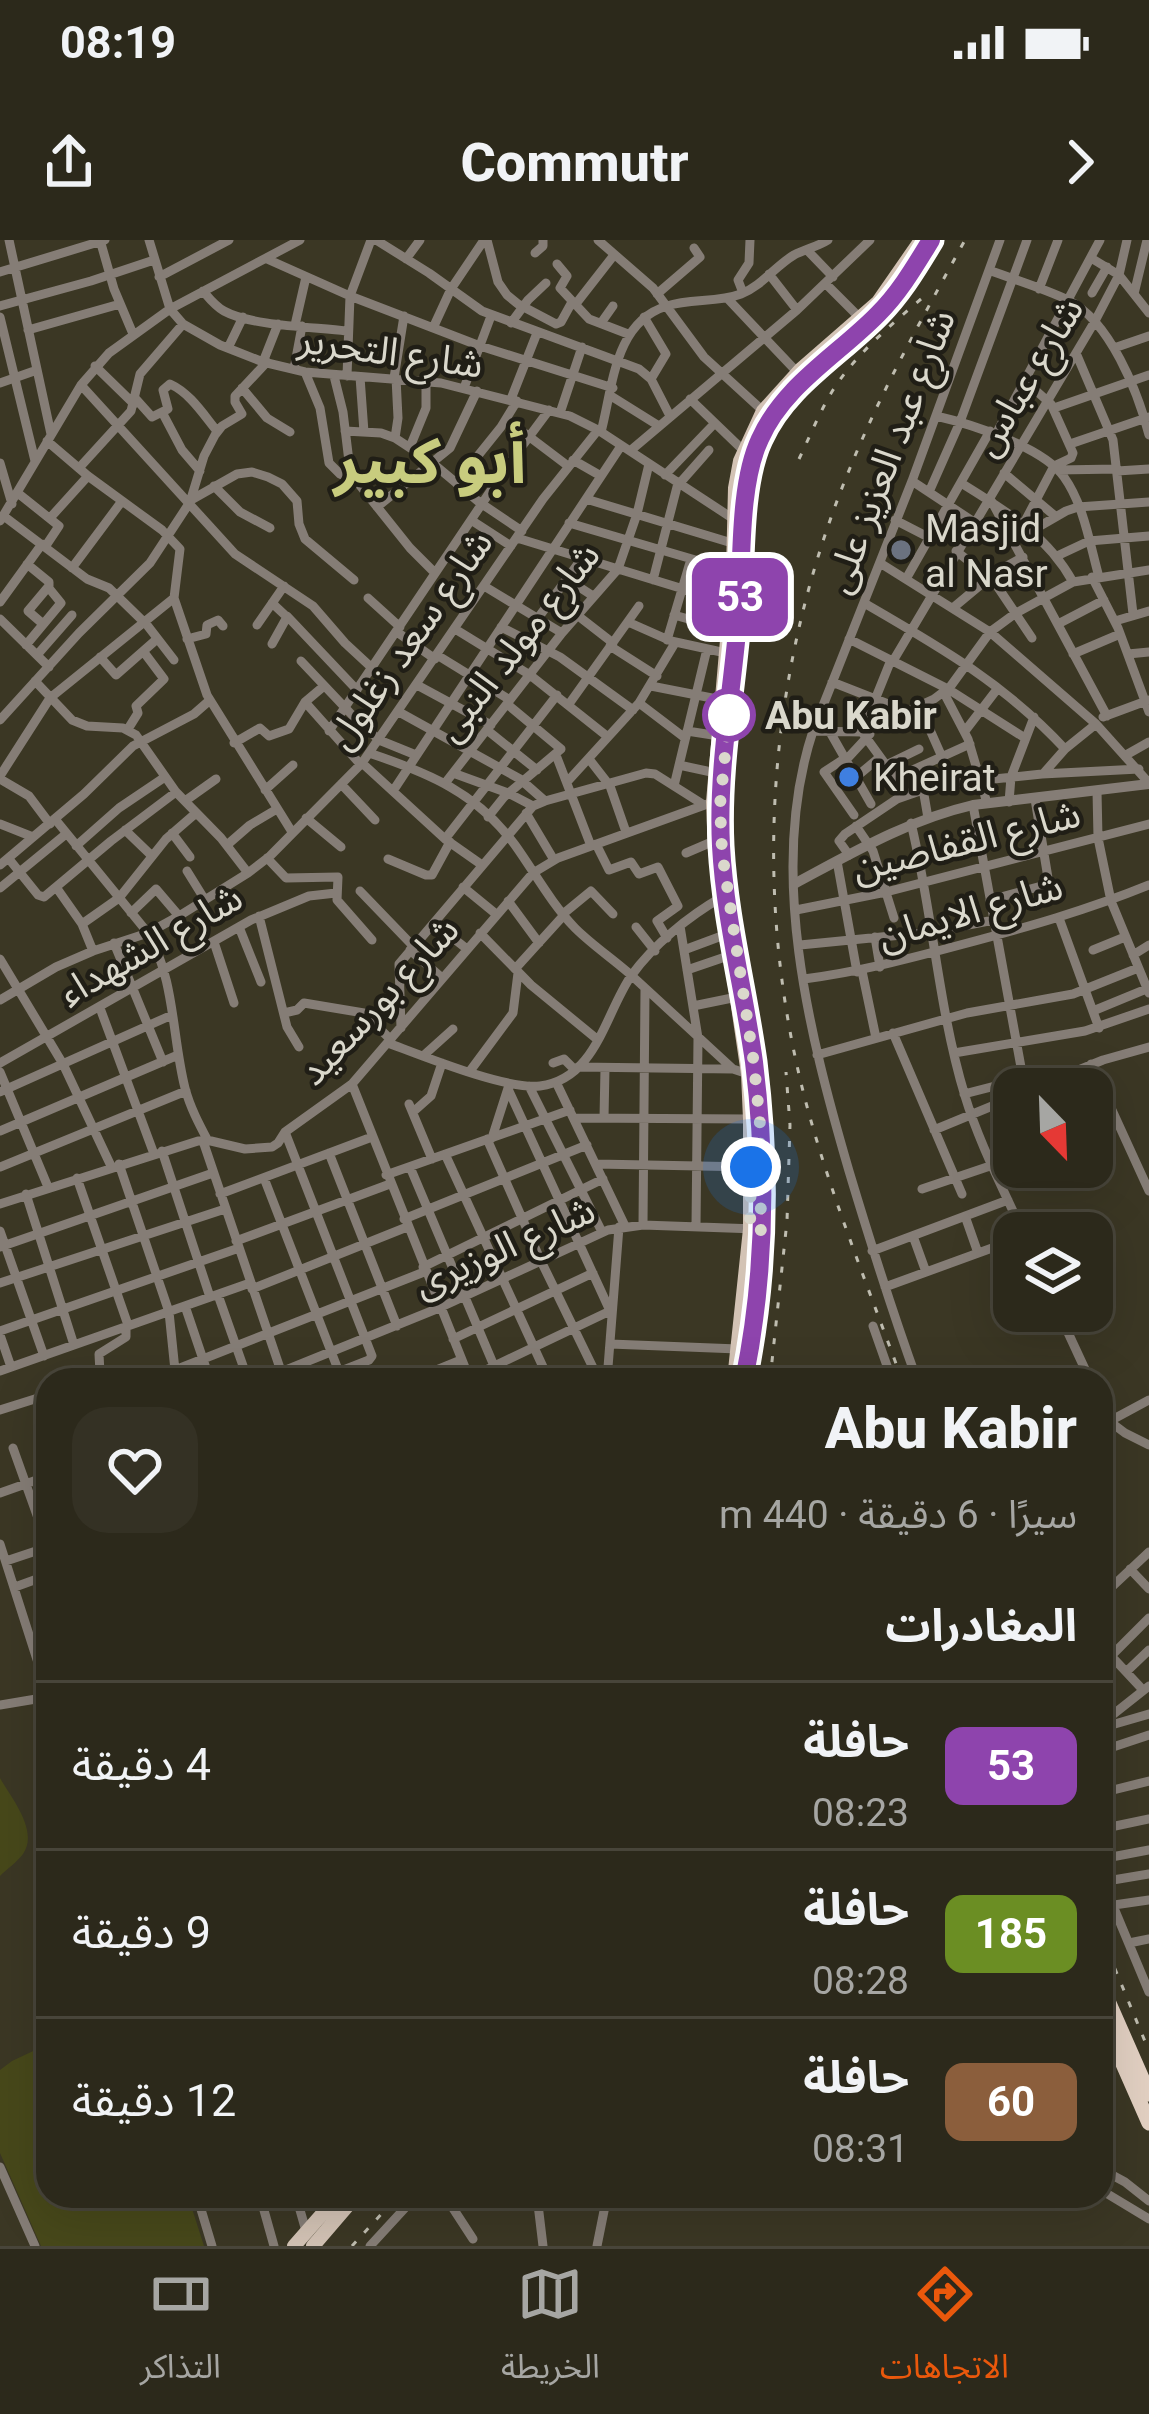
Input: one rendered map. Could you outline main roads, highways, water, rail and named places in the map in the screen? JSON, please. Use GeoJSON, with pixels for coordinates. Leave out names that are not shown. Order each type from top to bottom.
{"type":"FeatureCollection","features":[{"type":"Feature","properties":{"kind":"highway"},"geometry":{"type":"LineString","coordinates":[[1113,2012],[1149,2093]]}},
{"type":"Feature","properties":{"kind":"highway"},"geometry":{"type":"LineString","coordinates":[[1113,2041],[1149,2122]]}},
{"type":"Feature","properties":{"kind":"main road"},"geometry":{"type":"LineString","coordinates":[[747,1368],[752,1344],[756,1229],[750,1120],[708,803],[716,773],[735,488],[763,411],[878,302],[920,241]]}},
{"type":"Feature","properties":{"kind":"main road"},"geometry":{"type":"LineString","coordinates":[[736,1368],[762,1184],[758,1103],[727,898],[720,805],[746,497],[758,443],[770,418],[880,313],[905,283],[920,241]]}},
{"type":"Feature","properties":{"kind":"main road"},"geometry":{"type":"LineString","coordinates":[[293,2246],[324,2208]]}},
{"type":"Feature","properties":{"kind":"main road"},"geometry":{"type":"LineString","coordinates":[[314,2246],[346,2208]]}},
{"type":"Feature","properties":{"kind":"railway"},"geometry":{"type":"LineString","coordinates":[[898,1368],[825,1167],[787,1016],[777,937],[776,778],[785,699],[822,543],[876,410],[965,240]]}},
{"type":"Feature","properties":{"kind":"railway"},"geometry":{"type":"LineString","coordinates":[[799,459],[842,377],[921,299]]}},
{"type":"Feature","properties":{"kind":"railway"},"geometry":{"type":"LineString","coordinates":[[771,1368],[787,1221],[790,1125],[786,1072]]}},
{"type":"Feature","properties":{"kind":"railway"},"geometry":{"type":"LineString","coordinates":[[1113,1964],[1149,2051]]}},
{"type":"Feature","properties":{"kind":"railway"},"geometry":{"type":"LineString","coordinates":[[352,2246],[387,2208]]}},
{"type":"Feature","properties":{"kind":"place","name":"Masjid al Nasr"},"geometry":{"type":"Point","coordinates":[901,550]}},
{"type":"Feature","properties":{"kind":"place","name":"Abu Kabir"},"geometry":{"type":"Point","coordinates":[729,715]}},
{"type":"Feature","properties":{"kind":"place","name":"Kheirat"},"geometry":{"type":"Point","coordinates":[849,777]}},
{"type":"Feature","properties":{"kind":"district","name":"أبو كبير"},"geometry":{"type":"Point","coordinates":[430,461]}}]}
